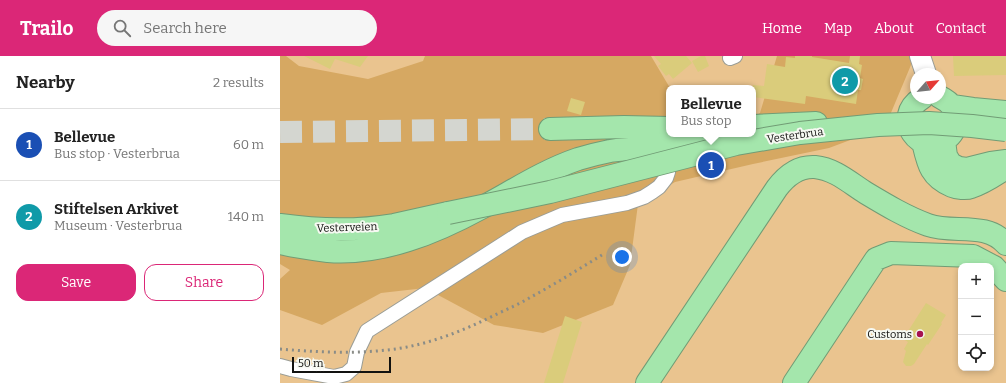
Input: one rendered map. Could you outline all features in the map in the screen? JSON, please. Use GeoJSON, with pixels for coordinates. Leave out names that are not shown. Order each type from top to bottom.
{"type":"FeatureCollection","features":[{"type":"Feature","properties":{"kind":"highway"},"geometry":{"type":"LineString","coordinates":[[914,104],[911,108],[914,129],[927,162],[934,174],[944,182],[955,187],[969,188],[985,181],[1006,168]]}},
{"type":"Feature","properties":{"kind":"highway"},"geometry":{"type":"LineString","coordinates":[[948,117],[1006,114]]}},
{"type":"Feature","properties":{"kind":"highway"},"geometry":{"type":"LineString","coordinates":[[756,126],[894,119],[914,129],[930,144],[937,143],[948,117]]}},
{"type":"Feature","properties":{"kind":"highway"},"geometry":{"type":"LineString","coordinates":[[948,117],[946,156],[951,164],[959,168],[967,169],[1006,161]]}},
{"type":"Feature","properties":{"kind":"highway","name":"Vesterbrua"},"geometry":{"type":"LineString","coordinates":[[414,218],[448,213],[550,192],[736,144],[800,133],[878,125],[922,124],[972,126],[1006,130]]}},
{"type":"Feature","properties":{"kind":"highway"},"geometry":{"type":"LineString","coordinates":[[550,129],[624,127],[666,134]]}},
{"type":"Feature","properties":{"kind":"highway"},"geometry":{"type":"LineString","coordinates":[[756,133],[914,129]]}},
{"type":"Feature","properties":{"kind":"highway"},"geometry":{"type":"LineString","coordinates":[[280,243],[330,251],[356,250],[404,242],[425,235],[447,225],[479,209],[550,169],[578,159],[610,151],[629,149],[666,136]]}},
{"type":"Feature","properties":{"kind":"highway"},"geometry":{"type":"LineString","coordinates":[[646,383],[777,188],[788,175],[796,171],[814,167],[825,169],[838,175],[913,220],[933,227],[989,232],[997,236],[1006,244]]}},
{"type":"Feature","properties":{"kind":"highway","name":"Vesterveien"},"geometry":{"type":"LineString","coordinates":[[280,212],[336,218],[414,218]]}},
{"type":"Feature","properties":{"kind":"highway","name":"Vesterveien"},"geometry":{"type":"LineString","coordinates":[[280,225],[320,229],[361,228],[393,225],[414,218]]}},
{"type":"Feature","properties":{"kind":"highway"},"geometry":{"type":"LineString","coordinates":[[794,383],[876,259],[891,253],[973,256],[994,267],[1006,280]]}},
{"type":"Feature","properties":{"kind":"main road"},"geometry":{"type":"LineString","coordinates":[[920,56],[924,68]]}},
{"type":"Feature","properties":{"kind":"street"},"geometry":{"type":"LineString","coordinates":[[280,366],[334,377],[346,374],[354,367],[357,352],[367,331],[522,232],[562,215],[627,203],[644,197],[652,192],[662,183],[668,172],[669,137]]}},
{"type":"Feature","properties":{"kind":"shaded area"},"geometry":{"type":"Polygon","coordinates":[[[280,56],[1006,56],[1006,383],[280,383],[280,56]]]}},
{"type":"Feature","properties":{"kind":"shaded area"},"geometry":{"type":"Polygon","coordinates":[[[280,56],[286,56],[299,66],[368,79],[423,61],[425,56],[651,56],[668,85],[666,85],[666,137],[756,137],[756,115],[760,113],[777,56],[913,56],[911,65],[885,127],[829,148],[675,182],[638,204],[630,265],[613,305],[543,333],[494,325],[425,288],[381,293],[322,325],[280,310],[280,279],[290,270],[280,264],[280,56]]]}},
{"type":"Feature","properties":{"kind":"building"},"geometry":{"type":"Polygon","coordinates":[[[304,56],[368,56],[360,67],[335,59],[330,69],[304,56]]]}},
{"type":"Feature","properties":{"kind":"building"},"geometry":{"type":"Polygon","coordinates":[[[654,56],[686,56],[692,63],[673,79],[669,74],[666,76],[658,66],[661,64],[654,56]]]}},
{"type":"Feature","properties":{"kind":"building"},"geometry":{"type":"Polygon","coordinates":[[[701,56],[705,56],[709,66],[698,72],[692,61],[701,56]]]}},
{"type":"Feature","properties":{"kind":"building"},"geometry":{"type":"Polygon","coordinates":[[[795,56],[812,56],[849,63],[850,56],[860,56],[859,64],[862,65],[860,78],[863,79],[861,90],[858,90],[856,104],[806,96],[805,104],[756,97],[756,85],[764,86],[767,64],[785,67],[786,57],[795,58],[795,56]]]}},
{"type":"Feature","properties":{"kind":"building"},"geometry":{"type":"Polygon","coordinates":[[[953,56],[1006,56],[1006,75],[954,76],[953,56]]]}},
{"type":"Feature","properties":{"kind":"building"},"geometry":{"type":"Polygon","coordinates":[[[571,98],[585,102],[581,115],[567,111],[571,98]]]}},
{"type":"Feature","properties":{"kind":"building","name":"Customs"},"geometry":{"type":"Polygon","coordinates":[[[926,303],[946,315],[941,323],[942,324],[914,364],[911,366],[906,366],[903,362],[906,351],[904,349],[908,342],[903,339],[926,303]]]}},
{"type":"Feature","properties":{"kind":"building"},"geometry":{"type":"Polygon","coordinates":[[[565,316],[582,322],[563,383],[544,383],[565,316]]]}},
{"type":"Feature","properties":{"kind":"tunnel"},"geometry":{"type":"LineString","coordinates":[[280,132],[550,129]]}},
{"type":"Feature","properties":{"kind":"railway"},"geometry":{"type":"LineString","coordinates":[[280,349],[320,352],[360,352],[402,348],[444,337],[472,326],[519,303],[558,282],[602,255]]}},
{"type":"Feature","properties":{"kind":"place","name":"Stiftelsen Arkivet"},"geometry":{"type":"Point","coordinates":[845,81]}},
{"type":"Feature","properties":{"kind":"place","name":"Bellevue"},"geometry":{"type":"Point","coordinates":[711,165]}},
{"type":"Feature","properties":{"kind":"place","name":"Customs"},"geometry":{"type":"Point","coordinates":[920,334]}}]}
